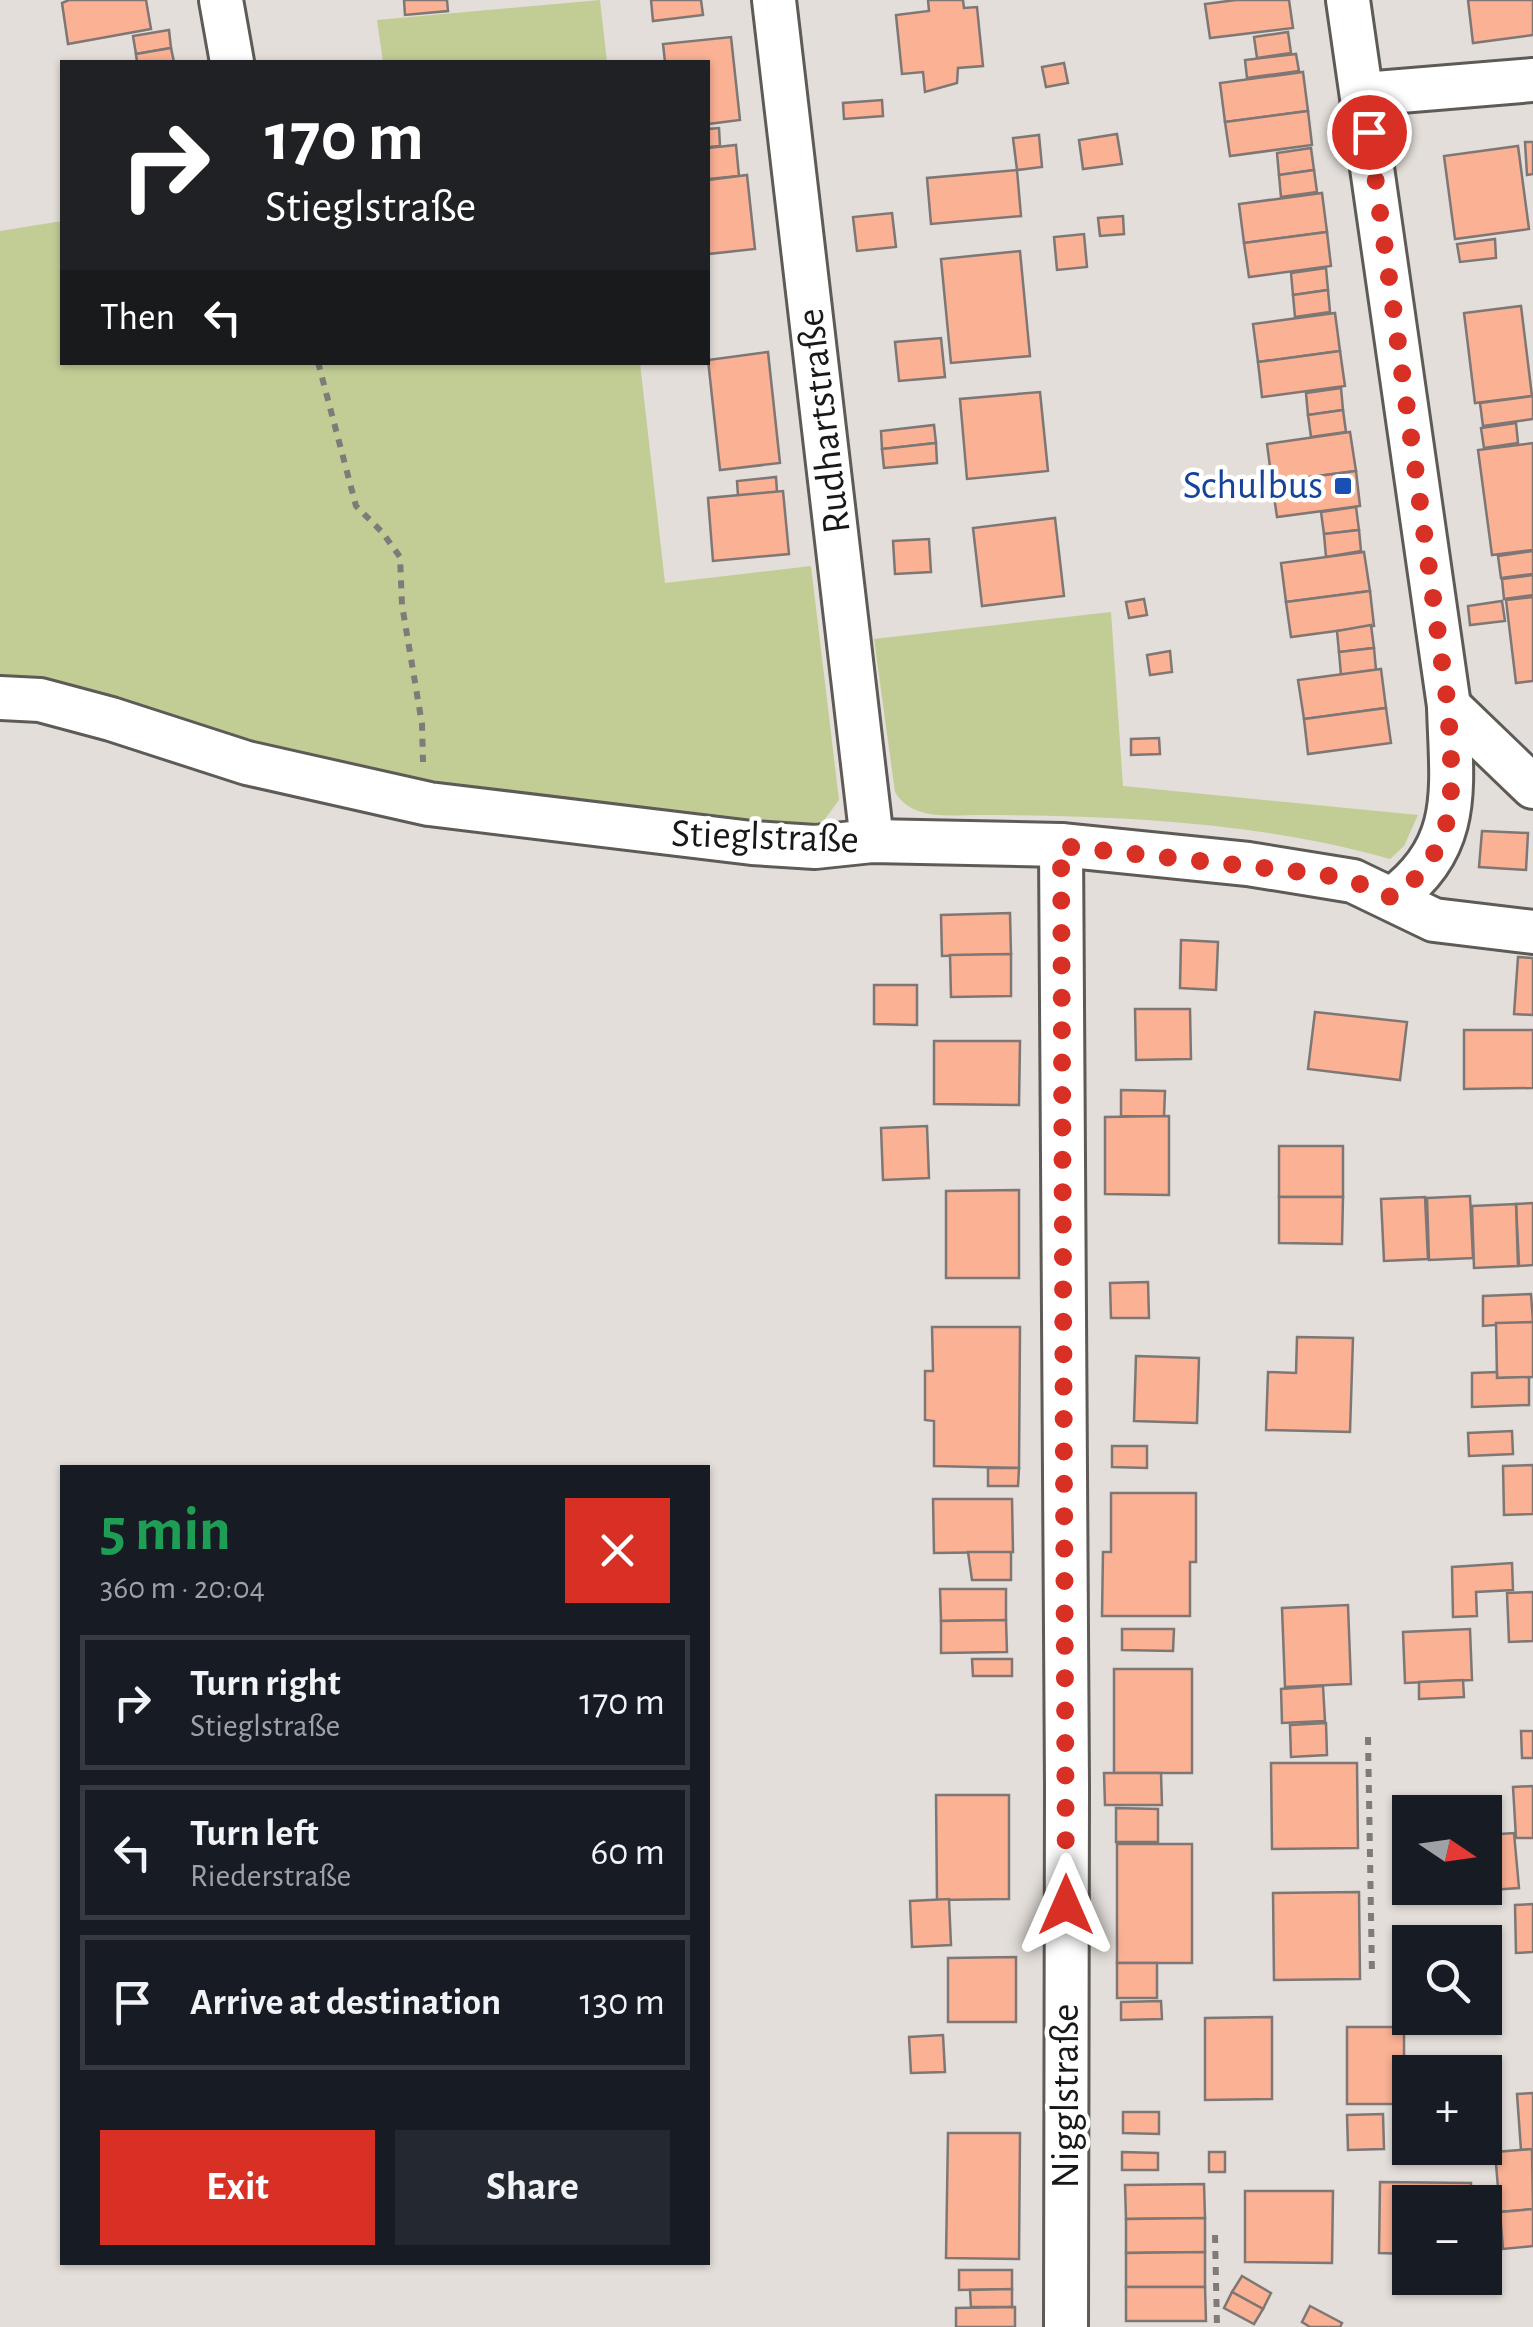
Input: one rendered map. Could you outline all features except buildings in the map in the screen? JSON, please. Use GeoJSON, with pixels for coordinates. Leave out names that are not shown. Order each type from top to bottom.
{"type":"FeatureCollection","features":[{"type":"Feature","properties":{"kind":"street"},"geometry":{"type":"LineString","coordinates":[[221,0],[232,60]]}},
{"type":"Feature","properties":{"kind":"street","name":"Rudhartstraße"},"geometry":{"type":"LineString","coordinates":[[774,0],[872,841]]}},
{"type":"Feature","properties":{"kind":"street"},"geometry":{"type":"LineString","coordinates":[[1348,0],[1448,706],[1451,782],[1441,844],[1422,874],[1393,898]]}},
{"type":"Feature","properties":{"kind":"street"},"geometry":{"type":"LineString","coordinates":[[1364,94],[1533,80]]}},
{"type":"Feature","properties":{"kind":"street","name":"Stieglstraße"},"geometry":{"type":"LineString","coordinates":[[0,698],[40,700],[111,718],[246,763],[429,804],[752,843],[816,847],[872,841],[1061,846],[1321,874],[1353,881],[1434,920],[1533,932]]}},
{"type":"Feature","properties":{"kind":"street"},"geometry":{"type":"LineString","coordinates":[[1448,706],[1533,787]]}},
{"type":"Feature","properties":{"kind":"street","name":"Nigglstraße"},"geometry":{"type":"LineString","coordinates":[[1061,846],[1066,2327]]}},
{"type":"Feature","properties":{"kind":"path"},"geometry":{"type":"LineString","coordinates":[[319,365],[356,506],[400,557],[402,605],[422,724],[429,804]]}},
{"type":"Feature","properties":{"kind":"path"},"geometry":{"type":"LineString","coordinates":[[1368,1737],[1372,1975]]}},
{"type":"Feature","properties":{"kind":"path"},"geometry":{"type":"LineString","coordinates":[[1215,2235],[1217,2327]]}},
{"type":"Feature","properties":{"kind":"green space"},"geometry":{"type":"Polygon","coordinates":[[[600,0],[607,60],[383,60],[377,20],[600,0]]]}},
{"type":"Feature","properties":{"kind":"green space"},"geometry":{"type":"Polygon","coordinates":[[[60,221],[60,365],[640,365],[665,583],[811,566],[839,800],[822,823],[781,824],[375,777],[129,702],[32,679],[0,680],[0,231],[60,221]]]}},
{"type":"Feature","properties":{"kind":"green space"},"geometry":{"type":"Polygon","coordinates":[[[1111,612],[1123,786],[1418,815],[1404,846],[1390,859],[1341,846],[1239,829],[1082,817],[944,815],[921,812],[902,801],[895,792],[874,639],[1111,612]]]}},
{"type":"Feature","properties":{"kind":"place","name":"Schulbus"},"geometry":{"type":"Point","coordinates":[1343,486]}},
{"type":"Feature","properties":{"kind":"route"},"geometry":{"type":"LineString","coordinates":[[1066,1905],[1061,846],[1321,874],[1353,881],[1393,898],[1410,886],[1433,860],[1446,824],[1451,782],[1448,706],[1369,132]]}}]}
